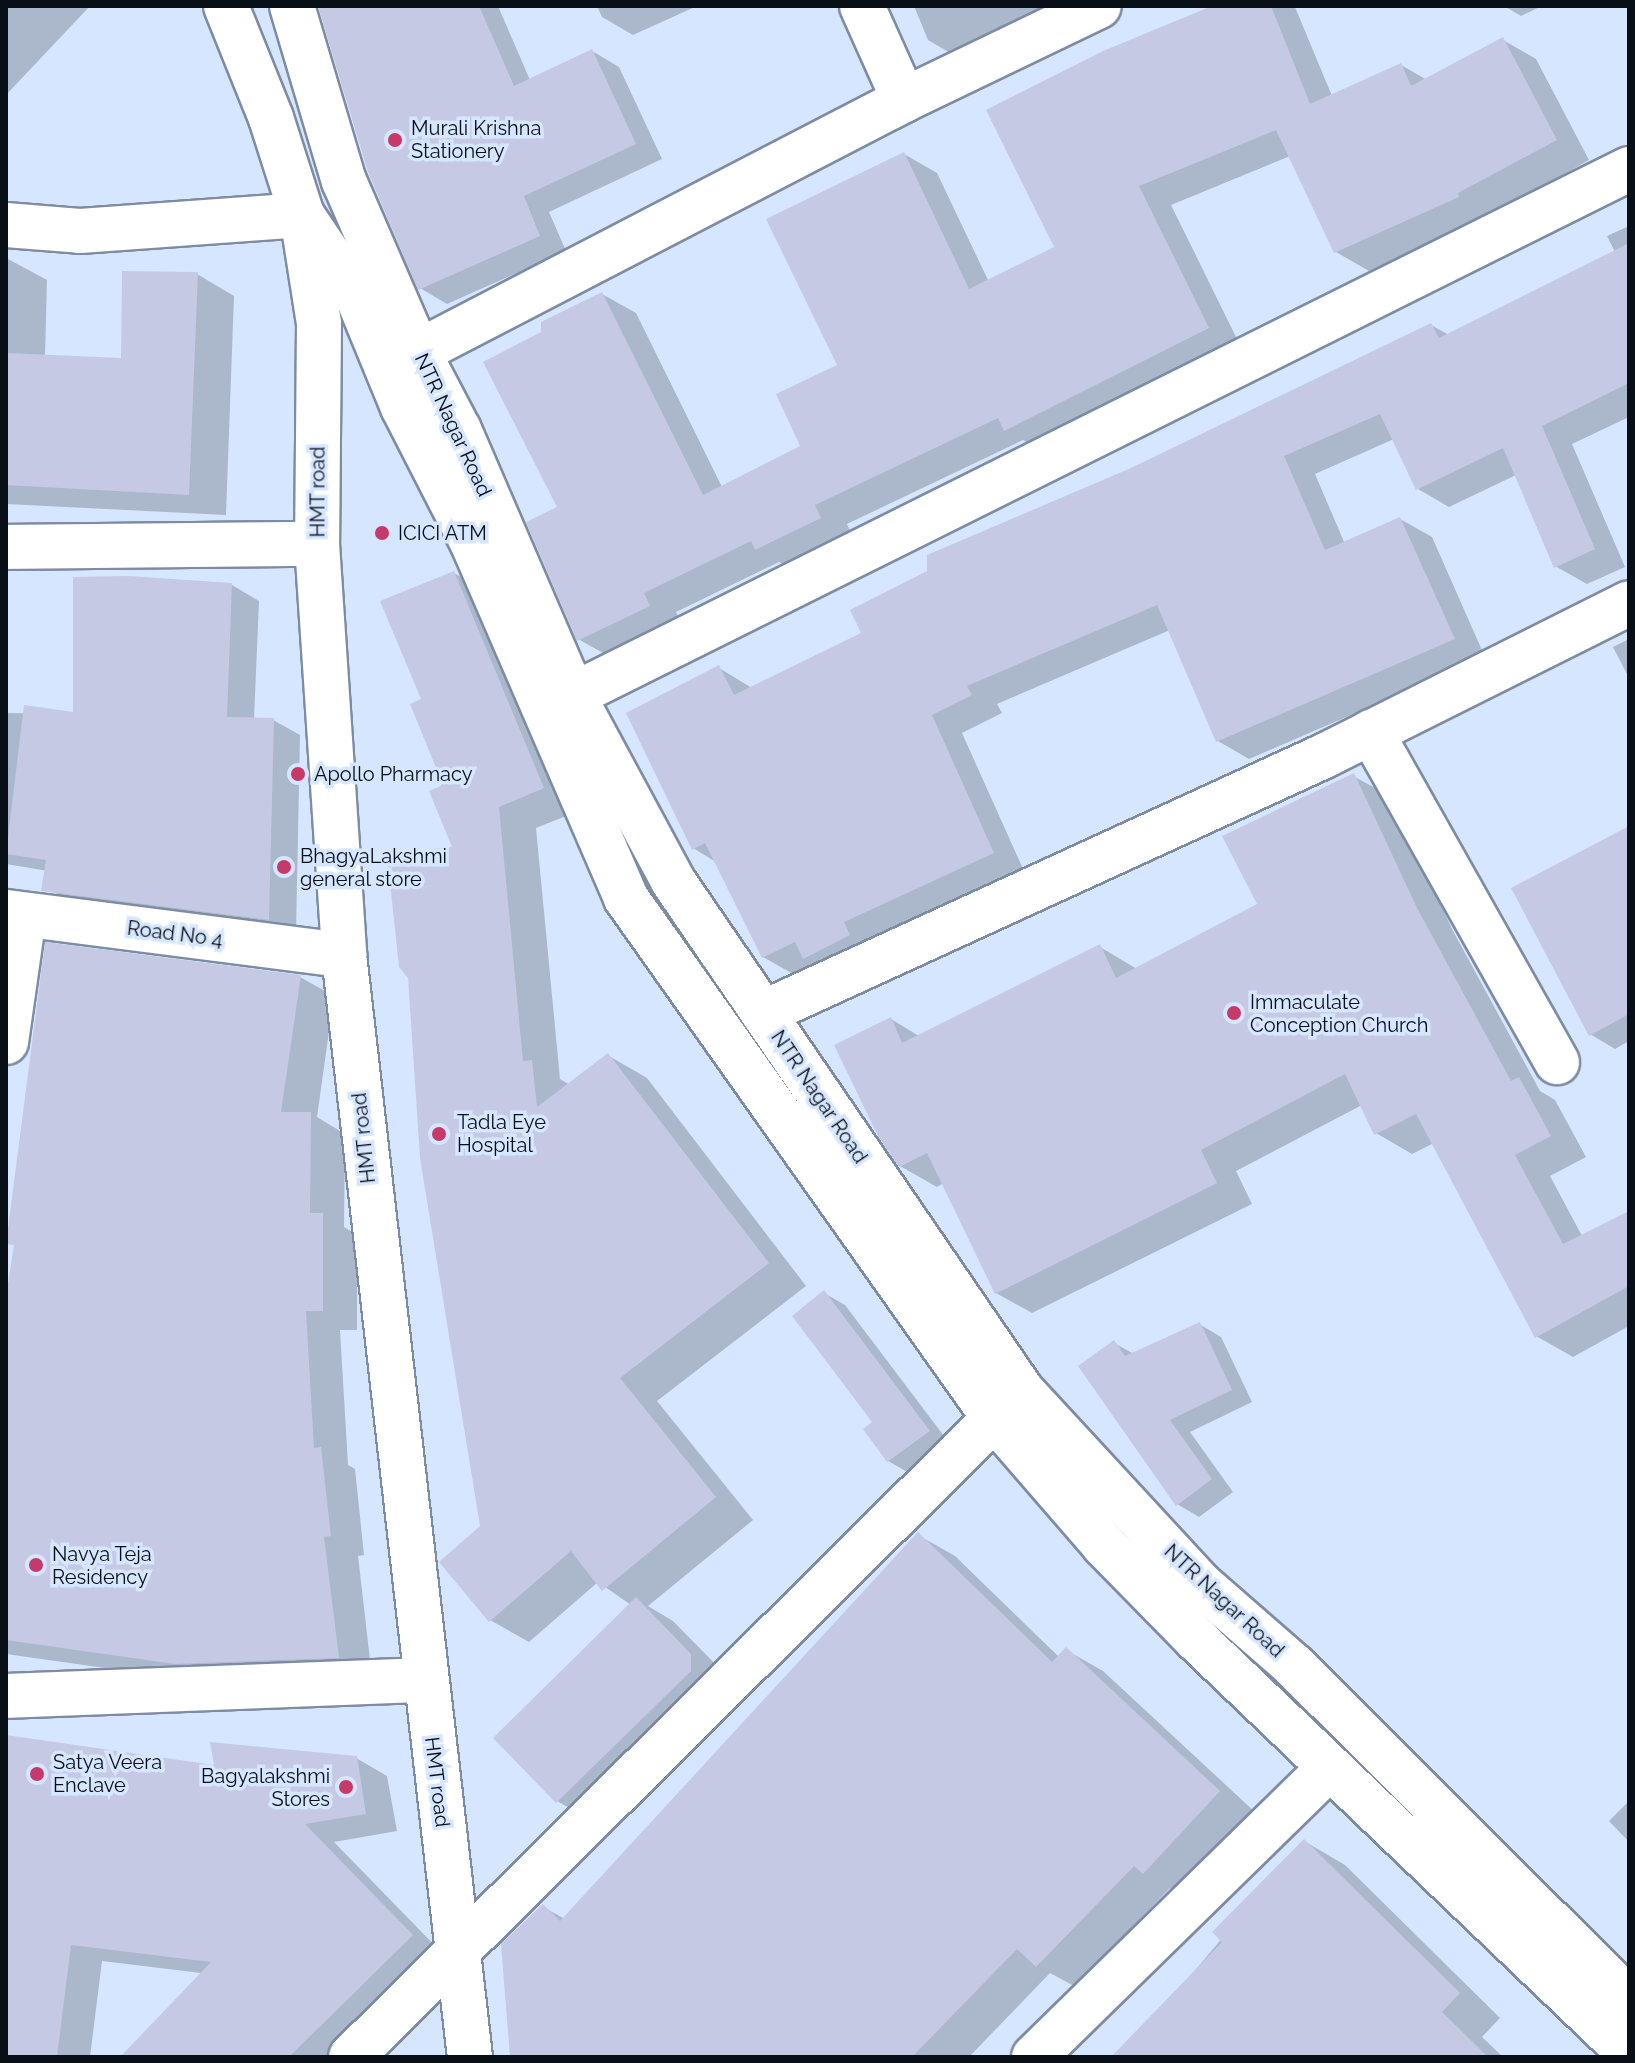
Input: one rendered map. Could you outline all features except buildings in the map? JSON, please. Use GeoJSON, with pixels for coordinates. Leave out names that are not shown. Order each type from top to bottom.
{"type":"FeatureCollection","features":[{"type":"Feature","properties":{"kind":"street"},"geometry":{"type":"LineString","coordinates":[[6,225],[80,231],[302,215],[271,118],[226,6]]}},
{"type":"Feature","properties":{"kind":"street","name":"NTR Nagar Road"},"geometry":{"type":"LineString","coordinates":[[292,6],[344,181],[418,352],[459,430],[573,695],[673,881],[763,1013],[1008,1405],[1104,1545],[1329,1768],[1629,2053]]}},
{"type":"Feature","properties":{"kind":"street"},"geometry":{"type":"LineString","coordinates":[[862,6],[904,100]]}},
{"type":"Feature","properties":{"kind":"street"},"geometry":{"type":"LineString","coordinates":[[418,352],[904,100],[1099,6]]}},
{"type":"Feature","properties":{"kind":"street"},"geometry":{"type":"LineString","coordinates":[[573,695],[1629,169]]}},
{"type":"Feature","properties":{"kind":"street","name":"NTR Nagar Road"},"geometry":{"type":"LineString","coordinates":[[302,215],[358,298],[403,407],[473,544],[626,898],[1008,1405],[1199,1583],[1294,1666],[1629,2000]]}},
{"type":"Feature","properties":{"kind":"street","name":"HMT road"},"geometry":{"type":"LineString","coordinates":[[302,215],[319,324],[317,544],[344,955],[424,1680],[470,2057]]}},
{"type":"Feature","properties":{"kind":"street"},"geometry":{"type":"LineString","coordinates":[[6,547],[317,544]]}},
{"type":"Feature","properties":{"kind":"street"},"geometry":{"type":"LineString","coordinates":[[763,1013],[1371,732],[1629,603]]}},
{"type":"Feature","properties":{"kind":"street"},"geometry":{"type":"LineString","coordinates":[[1371,732],[1557,1062]]}},
{"type":"Feature","properties":{"kind":"street"},"geometry":{"type":"LineString","coordinates":[[6,1042],[15,914]]}},
{"type":"Feature","properties":{"kind":"street","name":"Road No 4"},"geometry":{"type":"LineString","coordinates":[[15,914],[344,955]]}},
{"type":"Feature","properties":{"kind":"street"},"geometry":{"type":"LineString","coordinates":[[351,2057],[1008,1405]]}},
{"type":"Feature","properties":{"kind":"street"},"geometry":{"type":"LineString","coordinates":[[6,1696],[424,1680]]}},
{"type":"Feature","properties":{"kind":"street"},"geometry":{"type":"LineString","coordinates":[[1034,2057],[1329,1768]]}},
{"type":"Feature","properties":{"kind":"place","name":"Murali Krishna Stationery"},"geometry":{"type":"Point","coordinates":[395,140]}},
{"type":"Feature","properties":{"kind":"place","name":"ICICI ATM"},"geometry":{"type":"Point","coordinates":[382,533]}},
{"type":"Feature","properties":{"kind":"place","name":"Apollo Pharmacy"},"geometry":{"type":"Point","coordinates":[298,774]}},
{"type":"Feature","properties":{"kind":"place","name":"BhagyaLakshmi general store"},"geometry":{"type":"Point","coordinates":[284,867]}},
{"type":"Feature","properties":{"kind":"place","name":"Immaculate Conception Church"},"geometry":{"type":"Point","coordinates":[1234,1013]}},
{"type":"Feature","properties":{"kind":"place","name":"Tadla Eye Hospital"},"geometry":{"type":"Point","coordinates":[439,1134]}},
{"type":"Feature","properties":{"kind":"place","name":"Navya Teja Residency"},"geometry":{"type":"Point","coordinates":[36,1565]}},
{"type":"Feature","properties":{"kind":"place","name":"Satya Veera Enclave"},"geometry":{"type":"Point","coordinates":[37,1774]}},
{"type":"Feature","properties":{"kind":"place","name":"Bagyalakshmi Stores"},"geometry":{"type":"Point","coordinates":[346,1787]}}]}
